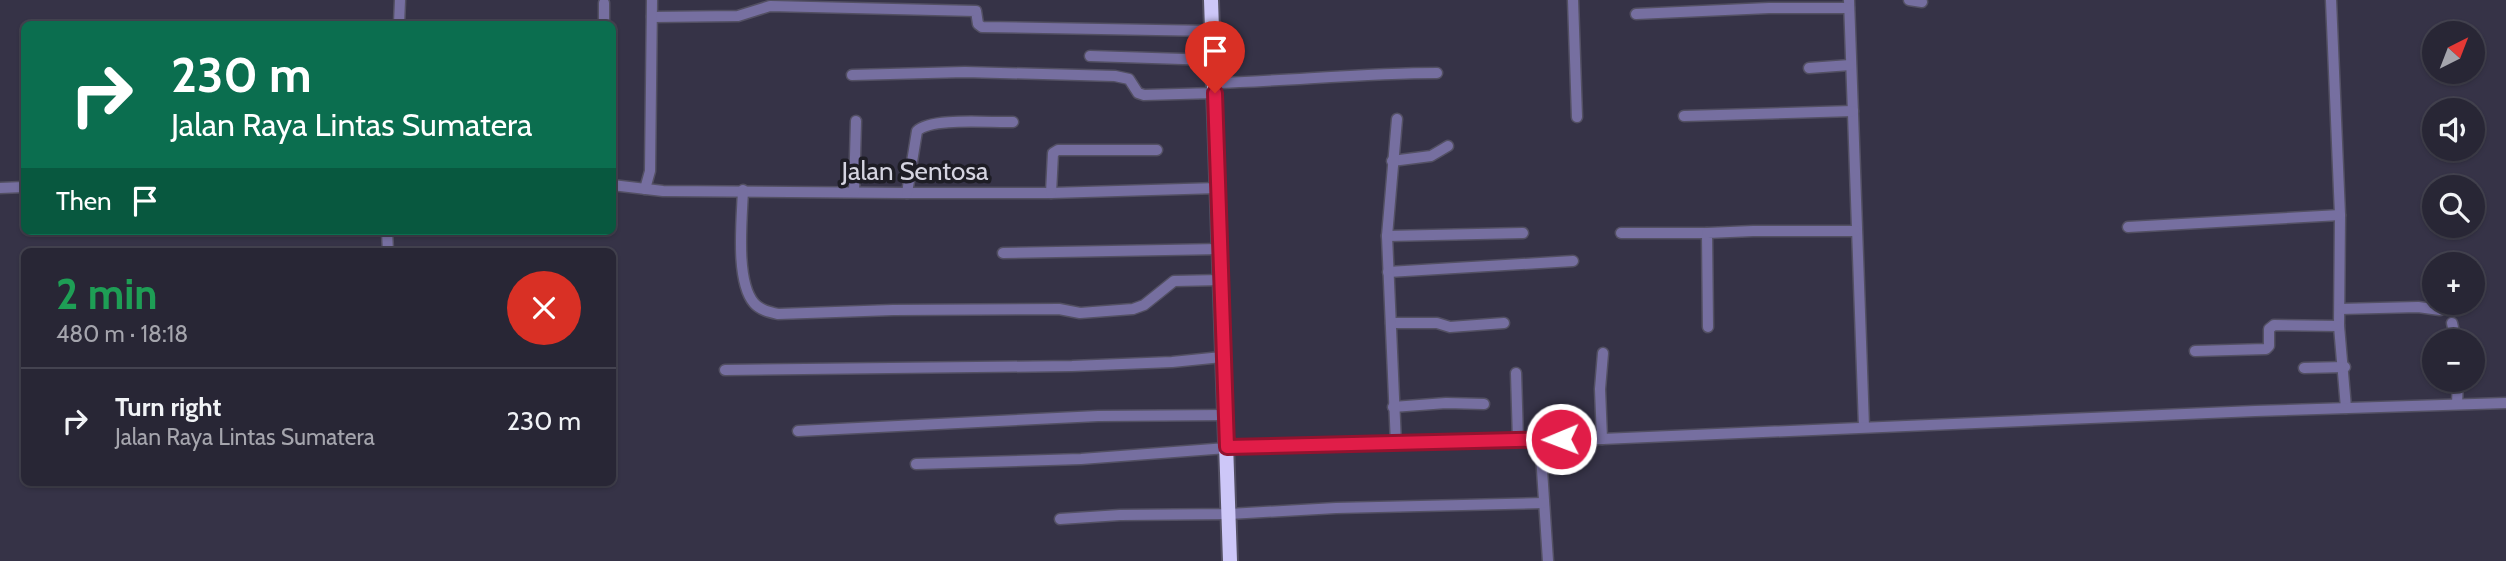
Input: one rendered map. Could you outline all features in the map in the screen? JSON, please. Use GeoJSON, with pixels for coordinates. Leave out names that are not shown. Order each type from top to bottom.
{"type":"FeatureCollection","features":[{"type":"Feature","properties":{"kind":"highway"},"geometry":{"type":"LineString","coordinates":[[1211,0],[1230,561]]}},
{"type":"Feature","properties":{"kind":"street"},"geometry":{"type":"LineString","coordinates":[[399,21],[400,0]]}},
{"type":"Feature","properties":{"kind":"street"},"geometry":{"type":"LineString","coordinates":[[646,189],[650,170],[652,0]]}},
{"type":"Feature","properties":{"kind":"street"},"geometry":{"type":"LineString","coordinates":[[1573,0],[1577,117]]}},
{"type":"Feature","properties":{"kind":"street"},"geometry":{"type":"LineString","coordinates":[[1909,0],[1922,2]]}},
{"type":"Feature","properties":{"kind":"street"},"geometry":{"type":"LineString","coordinates":[[2331,0],[2340,215],[2339,326],[2346,408]]}},
{"type":"Feature","properties":{"kind":"street"},"geometry":{"type":"LineString","coordinates":[[604,3],[604,21]]}},
{"type":"Feature","properties":{"kind":"street"},"geometry":{"type":"LineString","coordinates":[[1636,14],[1849,4],[1864,426]]}},
{"type":"Feature","properties":{"kind":"street"},"geometry":{"type":"LineString","coordinates":[[652,17],[738,16],[770,6],[905,8],[976,10],[978,24],[982,27],[1213,31]]}},
{"type":"Feature","properties":{"kind":"street"},"geometry":{"type":"LineString","coordinates":[[1090,56],[1214,60]]}},
{"type":"Feature","properties":{"kind":"street"},"geometry":{"type":"LineString","coordinates":[[1810,68],[1850,65]]}},
{"type":"Feature","properties":{"kind":"street"},"geometry":{"type":"LineString","coordinates":[[852,75],[965,72],[1115,76],[1129,79],[1138,93],[1144,95],[1376,73],[1437,73]]}},
{"type":"Feature","properties":{"kind":"street"},"geometry":{"type":"LineString","coordinates":[[1684,116],[1853,111]]}},
{"type":"Feature","properties":{"kind":"street"},"geometry":{"type":"LineString","coordinates":[[1396,444],[1387,236],[1397,119]]}},
{"type":"Feature","properties":{"kind":"street"},"geometry":{"type":"LineString","coordinates":[[854,192],[856,121]]}},
{"type":"Feature","properties":{"kind":"street"},"geometry":{"type":"LineString","coordinates":[[907,193],[917,131],[922,126],[1013,122]]}},
{"type":"Feature","properties":{"kind":"street"},"geometry":{"type":"LineString","coordinates":[[1392,160],[1431,156],[1448,146]]}},
{"type":"Feature","properties":{"kind":"street"},"geometry":{"type":"LineString","coordinates":[[1051,193],[1051,163],[1053,153],[1058,150],[1157,150]]}},
{"type":"Feature","properties":{"kind":"street","name":"Jalan Sentosa"},"geometry":{"type":"LineString","coordinates":[[616,185],[646,189],[907,193],[1051,193],[1218,188]]}},
{"type":"Feature","properties":{"kind":"street"},"geometry":{"type":"LineString","coordinates":[[0,188],[21,187]]}},
{"type":"Feature","properties":{"kind":"street"},"geometry":{"type":"LineString","coordinates":[[743,190],[743,275],[754,303],[763,310],[778,314],[906,310],[1059,309],[1080,313],[1123,310],[1138,308],[1174,281],[1221,280]]}},
{"type":"Feature","properties":{"kind":"street"},"geometry":{"type":"LineString","coordinates":[[2128,227],[2340,215]]}},
{"type":"Feature","properties":{"kind":"street"},"geometry":{"type":"LineString","coordinates":[[1621,233],[1856,231]]}},
{"type":"Feature","properties":{"kind":"street"},"geometry":{"type":"LineString","coordinates":[[1387,236],[1523,233]]}},
{"type":"Feature","properties":{"kind":"street"},"geometry":{"type":"LineString","coordinates":[[1707,233],[1708,327]]}},
{"type":"Feature","properties":{"kind":"street"},"geometry":{"type":"LineString","coordinates":[[1003,253],[1220,249]]}},
{"type":"Feature","properties":{"kind":"street"},"geometry":{"type":"LineString","coordinates":[[1388,272],[1573,261]]}},
{"type":"Feature","properties":{"kind":"street"},"geometry":{"type":"LineString","coordinates":[[2340,309],[2422,308]]}},
{"type":"Feature","properties":{"kind":"street"},"geometry":{"type":"LineString","coordinates":[[1391,323],[1437,323],[1450,327],[1504,323]]}},
{"type":"Feature","properties":{"kind":"street"},"geometry":{"type":"LineString","coordinates":[[2452,323],[2453,329]]}},
{"type":"Feature","properties":{"kind":"street"},"geometry":{"type":"LineString","coordinates":[[2195,351],[2266,349],[2269,346],[2269,329],[2274,325],[2339,326]]}},
{"type":"Feature","properties":{"kind":"street"},"geometry":{"type":"LineString","coordinates":[[1602,439],[1600,389],[1603,354]]}},
{"type":"Feature","properties":{"kind":"street"},"geometry":{"type":"LineString","coordinates":[[725,370],[1072,366],[1222,357]]}},
{"type":"Feature","properties":{"kind":"street"},"geometry":{"type":"LineString","coordinates":[[2304,368],[2344,367]]}},
{"type":"Feature","properties":{"kind":"street"},"geometry":{"type":"LineString","coordinates":[[1516,373],[1518,440]]}},
{"type":"Feature","properties":{"kind":"street"},"geometry":{"type":"LineString","coordinates":[[2457,404],[2458,392]]}},
{"type":"Feature","properties":{"kind":"street"},"geometry":{"type":"LineString","coordinates":[[1393,407],[1446,403],[1484,404]]}},
{"type":"Feature","properties":{"kind":"street"},"geometry":{"type":"LineString","coordinates":[[916,464],[1081,459],[1227,447],[1602,439],[1864,426],[2506,403]]}},
{"type":"Feature","properties":{"kind":"street"},"geometry":{"type":"LineString","coordinates":[[799,431],[1098,416],[1226,415]]}},
{"type":"Feature","properties":{"kind":"street"},"geometry":{"type":"LineString","coordinates":[[1540,439],[1548,561]]}},
{"type":"Feature","properties":{"kind":"street"},"geometry":{"type":"LineString","coordinates":[[1060,519],[1543,503]]}},
{"type":"Feature","properties":{"kind":"route"},"geometry":{"type":"LineString","coordinates":[[1215,93],[1227,447],[1561,439]]}}]}
